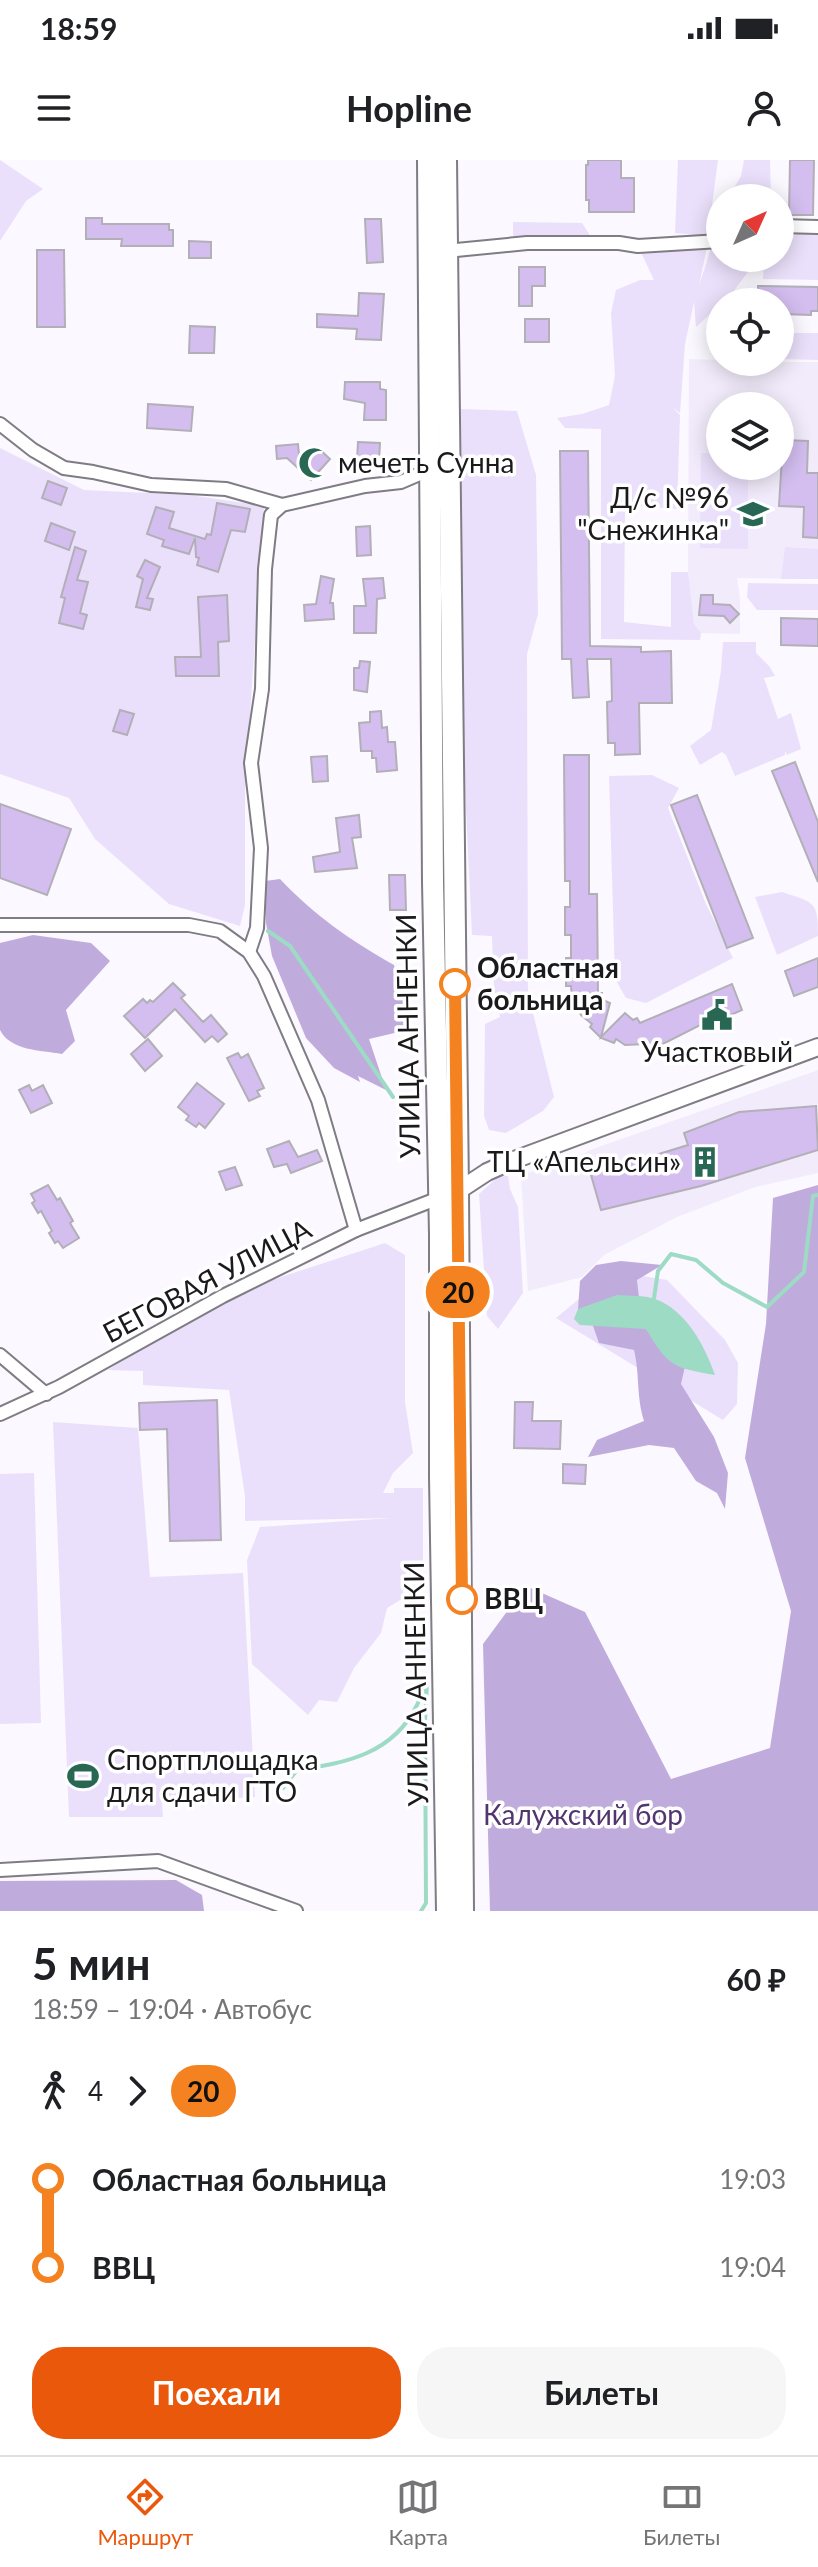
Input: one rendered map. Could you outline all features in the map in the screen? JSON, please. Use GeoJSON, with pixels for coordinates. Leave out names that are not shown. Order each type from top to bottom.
{"type":"FeatureCollection","features":[{"type":"Feature","properties":{"kind":"main road","name":"УЛИЦА АННЕНКИ"},"geometry":{"type":"LineString","coordinates":[[428,160],[433,898],[449,1194],[440,1477],[447,1911]]}},
{"type":"Feature","properties":{"kind":"main road","name":"УЛИЦА АННЕНКИ"},"geometry":{"type":"LineString","coordinates":[[446,160],[449,1194],[463,1911]]}},
{"type":"Feature","properties":{"kind":"street"},"geometry":{"type":"LineString","coordinates":[[794,226],[818,227]]}},
{"type":"Feature","properties":{"kind":"street"},"geometry":{"type":"LineString","coordinates":[[446,251],[527,243],[619,243],[638,246],[706,242]]}},
{"type":"Feature","properties":{"kind":"street"},"geometry":{"type":"LineString","coordinates":[[0,424],[33,450],[64,468],[151,485],[226,489],[282,505],[365,486],[401,482],[429,470]]}},
{"type":"Feature","properties":{"kind":"street"},"geometry":{"type":"LineString","coordinates":[[249,952],[257,928],[261,848],[251,763],[262,689],[265,569],[271,515],[282,505]]}},
{"type":"Feature","properties":{"kind":"street"},"geometry":{"type":"LineString","coordinates":[[0,925],[189,925],[220,931],[249,952],[264,976],[318,1100],[356,1230]]}},
{"type":"Feature","properties":{"kind":"street"},"geometry":{"type":"LineString","coordinates":[[449,1194],[514,1160],[818,1047]]}},
{"type":"Feature","properties":{"kind":"street","name":"БЕГОВАЯ УЛИЦА"},"geometry":{"type":"LineString","coordinates":[[0,1414],[46,1394],[223,1296],[356,1230],[449,1194]]}},
{"type":"Feature","properties":{"kind":"street"},"geometry":{"type":"LineString","coordinates":[[0,1355],[46,1394]]}},
{"type":"Feature","properties":{"kind":"street"},"geometry":{"type":"LineString","coordinates":[[0,1870],[158,1861],[296,1911]]}},
{"type":"Feature","properties":{"kind":"shaded area"},"geometry":{"type":"Polygon","coordinates":[[[0,160],[43,189],[26,201],[0,241],[0,160]]]}},
{"type":"Feature","properties":{"kind":"shaded area"},"geometry":{"type":"Polygon","coordinates":[[[678,160],[718,160],[715,184],[706,184],[706,236],[675,233],[678,160]]]}},
{"type":"Feature","properties":{"kind":"shaded area"},"geometry":{"type":"Polygon","coordinates":[[[744,160],[770,160],[771,184],[736,184],[744,160]]]}},
{"type":"Feature","properties":{"kind":"shaded area"},"geometry":{"type":"Polygon","coordinates":[[[513,222],[582,223],[591,237],[513,236],[513,222]]]}},
{"type":"Feature","properties":{"kind":"shaded area"},"geometry":{"type":"Polygon","coordinates":[[[818,233],[818,280],[763,279],[763,272],[794,272],[794,234],[818,233]]]}},
{"type":"Feature","properties":{"kind":"shaded area"},"geometry":{"type":"Polygon","coordinates":[[[706,242],[699,286],[706,264],[706,272],[748,272],[736,288],[706,288],[706,318],[696,327],[694,302],[685,344],[680,413],[672,407],[680,415],[677,509],[638,506],[625,512],[624,622],[671,627],[671,572],[688,572],[694,624],[701,633],[700,640],[601,639],[601,429],[565,428],[557,418],[609,405],[615,376],[611,313],[616,290],[640,280],[654,280],[638,246],[706,242]]]}},
{"type":"Feature","properties":{"kind":"shaded area"},"geometry":{"type":"Polygon","coordinates":[[[794,333],[818,333],[818,360],[794,359],[794,333]]]}},
{"type":"Feature","properties":{"kind":"shaded area","name":"Д/с №96 \"Снежинка\""},"geometry":{"type":"Polygon","coordinates":[[[689,359],[706,360],[706,376],[794,376],[794,362],[818,362],[818,579],[737,578],[740,634],[701,633],[694,624],[688,577],[689,359]]]}},
{"type":"Feature","properties":{"kind":"shaded area"},"geometry":{"type":"Polygon","coordinates":[[[461,409],[517,411],[536,475],[538,614],[527,654],[528,993],[554,1097],[543,1111],[506,1133],[489,1130],[484,1116],[485,1024],[500,1017],[494,991],[492,936],[472,935],[463,747],[461,409]]]}},
{"type":"Feature","properties":{"kind":"shaded area"},"geometry":{"type":"Polygon","coordinates":[[[0,448],[84,490],[190,495],[264,506],[245,788],[245,905],[240,926],[169,904],[95,839],[69,798],[0,774],[0,448]]]}},
{"type":"Feature","properties":{"kind":"shaded area"},"geometry":{"type":"Polygon","coordinates":[[[701,453],[706,453],[706,480],[748,480],[748,549],[700,548],[701,453]]]}},
{"type":"Feature","properties":{"kind":"shaded area"},"geometry":{"type":"Polygon","coordinates":[[[785,547],[818,549],[818,579],[781,579],[785,547]]]}},
{"type":"Feature","properties":{"kind":"shaded area"},"geometry":{"type":"Polygon","coordinates":[[[748,583],[818,584],[818,610],[757,610],[747,597],[748,583]]]}},
{"type":"Feature","properties":{"kind":"shaded area"},"geometry":{"type":"Polygon","coordinates":[[[723,642],[756,642],[756,653],[775,676],[764,678],[778,719],[791,713],[801,749],[787,755],[785,751],[785,755],[735,776],[722,752],[700,765],[690,746],[711,730],[723,642]]]}},
{"type":"Feature","properties":{"kind":"shaded area"},"geometry":{"type":"Polygon","coordinates":[[[652,775],[679,788],[668,808],[706,904],[733,958],[646,1003],[626,998],[615,979],[609,776],[652,775]]]}},
{"type":"Feature","properties":{"kind":"shaded area"},"geometry":{"type":"Polygon","coordinates":[[[782,892],[812,905],[817,916],[818,936],[777,955],[755,897],[782,892]]]}},
{"type":"Feature","properties":{"kind":"shaded area"},"geometry":{"type":"Polygon","coordinates":[[[818,1070],[818,1173],[755,1187],[677,1217],[604,1255],[582,1277],[528,1291],[521,1175],[574,1159],[590,1150],[818,1070]]]}},
{"type":"Feature","properties":{"kind":"shaded area"},"geometry":{"type":"Polygon","coordinates":[[[499,1176],[508,1176],[518,1207],[523,1293],[498,1329],[487,1316],[479,1194],[499,1176]]]}},
{"type":"Feature","properties":{"kind":"shaded area"},"geometry":{"type":"Polygon","coordinates":[[[385,1243],[405,1255],[405,1402],[413,1453],[393,1473],[383,1493],[394,1493],[394,1488],[423,1488],[423,1565],[413,1564],[406,1572],[402,1599],[387,1608],[381,1633],[354,1668],[337,1702],[319,1700],[308,1715],[252,1664],[247,1560],[260,1527],[392,1518],[245,1521],[245,1496],[229,1390],[143,1385],[143,1371],[108,1370],[223,1296],[385,1243]]]}},
{"type":"Feature","properties":{"kind":"shaded area"},"geometry":{"type":"Polygon","coordinates":[[[601,1269],[667,1280],[725,1340],[738,1363],[737,1404],[723,1420],[556,1318],[579,1299],[601,1269]]]}},
{"type":"Feature","properties":{"kind":"shaded area"},"geometry":{"type":"Polygon","coordinates":[[[617,1295],[651,1298],[676,1311],[700,1341],[715,1375],[673,1363],[660,1351],[646,1329],[580,1325],[574,1319],[578,1309],[617,1295]]]}},
{"type":"Feature","properties":{"kind":"shaded area"},"geometry":{"type":"Polygon","coordinates":[[[53,1422],[138,1428],[150,1577],[243,1573],[255,1797],[162,1802],[163,1817],[69,1817],[53,1422]]]}},
{"type":"Feature","properties":{"kind":"shaded area"},"geometry":{"type":"Polygon","coordinates":[[[34,1473],[41,1723],[0,1724],[0,1474],[34,1473]]]}},
{"type":"Feature","properties":{"kind":"green space"},"geometry":{"type":"Polygon","coordinates":[[[280,879],[334,926],[394,965],[406,1010],[403,1031],[369,1039],[386,1090],[358,1076],[360,1082],[334,1068],[306,1038],[272,956],[266,923],[265,881],[280,879]]]}},
{"type":"Feature","properties":{"kind":"green space"},"geometry":{"type":"Polygon","coordinates":[[[33,935],[91,943],[110,961],[66,1010],[75,1041],[62,1054],[19,1046],[0,1030],[0,943],[33,935]]]}},
{"type":"Feature","properties":{"kind":"green space","name":"Калужский бор"},"geometry":{"type":"Polygon","coordinates":[[[818,1185],[818,1911],[490,1911],[483,1644],[526,1586],[585,1612],[671,1779],[770,1748],[791,1611],[745,1458],[766,1324],[773,1198],[818,1185]]]}},
{"type":"Feature","properties":{"kind":"green space"},"geometry":{"type":"Polygon","coordinates":[[[621,1261],[662,1265],[637,1280],[640,1306],[691,1340],[681,1384],[714,1437],[728,1473],[725,1509],[717,1493],[696,1481],[674,1448],[649,1445],[588,1457],[597,1440],[644,1421],[634,1350],[599,1343],[593,1326],[578,1309],[580,1281],[596,1265],[621,1261]]]}},
{"type":"Feature","properties":{"kind":"green space"},"geometry":{"type":"Polygon","coordinates":[[[176,1880],[202,1895],[204,1911],[0,1911],[0,1881],[176,1880]]]}},
{"type":"Feature","properties":{"kind":"building"},"geometry":{"type":"Polygon","coordinates":[[[588,160],[621,160],[621,178],[634,178],[634,212],[589,212],[589,200],[586,200],[588,160]]]}},
{"type":"Feature","properties":{"kind":"building"},"geometry":{"type":"Polygon","coordinates":[[[790,160],[814,160],[813,215],[794,215],[794,184],[790,184],[790,160]]]}},
{"type":"Feature","properties":{"kind":"building"},"geometry":{"type":"Polygon","coordinates":[[[86,218],[102,218],[102,224],[169,224],[169,230],[173,230],[173,246],[121,246],[122,239],[86,239],[86,218]]]}},
{"type":"Feature","properties":{"kind":"building"},"geometry":{"type":"Polygon","coordinates":[[[365,219],[381,219],[383,262],[367,263],[365,219]]]}},
{"type":"Feature","properties":{"kind":"building"},"geometry":{"type":"Polygon","coordinates":[[[189,241],[211,242],[211,258],[189,258],[189,241]]]}},
{"type":"Feature","properties":{"kind":"building"},"geometry":{"type":"Polygon","coordinates":[[[37,250],[64,250],[65,327],[37,327],[37,250]]]}},
{"type":"Feature","properties":{"kind":"building"},"geometry":{"type":"Polygon","coordinates":[[[519,267],[545,267],[545,286],[532,286],[532,306],[519,306],[519,267]]]}},
{"type":"Feature","properties":{"kind":"building"},"geometry":{"type":"Polygon","coordinates":[[[818,287],[818,311],[811,311],[811,315],[794,314],[794,288],[758,288],[818,287]]]}},
{"type":"Feature","properties":{"kind":"building"},"geometry":{"type":"Polygon","coordinates":[[[359,293],[384,294],[381,340],[356,339],[357,329],[317,327],[317,314],[358,316],[359,293]]]}},
{"type":"Feature","properties":{"kind":"building"},"geometry":{"type":"Polygon","coordinates":[[[525,319],[549,319],[549,342],[525,342],[525,319]]]}},
{"type":"Feature","properties":{"kind":"building"},"geometry":{"type":"Polygon","coordinates":[[[190,326],[215,327],[214,353],[189,353],[190,326]]]}},
{"type":"Feature","properties":{"kind":"building"},"geometry":{"type":"Polygon","coordinates":[[[345,382],[380,382],[380,389],[386,390],[386,420],[364,420],[365,403],[344,399],[345,382]]]}},
{"type":"Feature","properties":{"kind":"building"},"geometry":{"type":"Polygon","coordinates":[[[148,404],[193,407],[191,431],[147,428],[148,404]]]}},
{"type":"Feature","properties":{"kind":"building"},"geometry":{"type":"Polygon","coordinates":[[[794,440],[808,441],[807,473],[818,473],[818,538],[803,537],[804,507],[779,506],[781,480],[794,480],[794,440]]]}},
{"type":"Feature","properties":{"kind":"building"},"geometry":{"type":"Polygon","coordinates":[[[358,442],[380,443],[379,461],[357,460],[358,442]]]}},
{"type":"Feature","properties":{"kind":"building"},"geometry":{"type":"Polygon","coordinates":[[[298,444],[300,465],[317,447],[330,459],[311,480],[287,458],[277,459],[276,446],[298,444]]]}},
{"type":"Feature","properties":{"kind":"building"},"geometry":{"type":"Polygon","coordinates":[[[560,451],[588,451],[590,646],[641,647],[641,652],[671,651],[672,703],[639,703],[640,754],[615,755],[615,743],[608,743],[607,702],[612,701],[611,659],[587,659],[589,697],[573,698],[571,659],[562,659],[560,451]]]}},
{"type":"Feature","properties":{"kind":"building"},"geometry":{"type":"Polygon","coordinates":[[[48,481],[67,488],[61,505],[42,498],[48,481]]]}},
{"type":"Feature","properties":{"kind":"building"},"geometry":{"type":"Polygon","coordinates":[[[217,503],[250,509],[245,532],[231,530],[218,572],[197,565],[199,558],[196,557],[195,538],[189,554],[162,546],[164,540],[147,534],[156,507],[174,512],[169,528],[205,539],[207,534],[211,535],[217,503]]]}},
{"type":"Feature","properties":{"kind":"building"},"geometry":{"type":"Polygon","coordinates":[[[51,523],[75,532],[69,550],[45,541],[51,523]]]}},
{"type":"Feature","properties":{"kind":"building"},"geometry":{"type":"Polygon","coordinates":[[[370,526],[371,555],[357,556],[356,527],[370,526]]]}},
{"type":"Feature","properties":{"kind":"building"},"geometry":{"type":"Polygon","coordinates":[[[75,547],[86,551],[77,580],[88,582],[80,613],[87,615],[83,629],[59,623],[65,598],[61,597],[75,547]]]}},
{"type":"Feature","properties":{"kind":"building"},"geometry":{"type":"Polygon","coordinates":[[[145,560],[160,567],[147,598],[153,599],[150,610],[136,607],[143,579],[137,576],[145,560]]]}},
{"type":"Feature","properties":{"kind":"building"},"geometry":{"type":"Polygon","coordinates":[[[321,576],[334,579],[330,603],[333,603],[334,619],[305,621],[304,605],[316,604],[321,576]]]}},
{"type":"Feature","properties":{"kind":"building"},"geometry":{"type":"Polygon","coordinates":[[[383,578],[385,598],[377,599],[376,633],[354,633],[354,606],[366,606],[363,579],[383,578]]]}},
{"type":"Feature","properties":{"kind":"building"},"geometry":{"type":"Polygon","coordinates":[[[227,595],[229,641],[218,642],[219,676],[176,676],[175,657],[201,657],[198,597],[227,595]]]}},
{"type":"Feature","properties":{"kind":"building"},"geometry":{"type":"Polygon","coordinates":[[[701,595],[713,595],[713,604],[730,605],[739,614],[730,623],[724,616],[699,615],[701,595]]]}},
{"type":"Feature","properties":{"kind":"building"},"geometry":{"type":"Polygon","coordinates":[[[781,618],[818,619],[818,646],[781,645],[781,618]]]}},
{"type":"Feature","properties":{"kind":"building"},"geometry":{"type":"Polygon","coordinates":[[[360,661],[370,662],[367,692],[354,690],[354,668],[359,668],[360,661]]]}},
{"type":"Feature","properties":{"kind":"building"},"geometry":{"type":"Polygon","coordinates":[[[120,710],[134,714],[127,735],[113,731],[120,710]]]}},
{"type":"Feature","properties":{"kind":"building"},"geometry":{"type":"Polygon","coordinates":[[[381,711],[382,728],[387,727],[388,742],[395,742],[397,770],[377,772],[372,751],[361,751],[359,723],[370,722],[370,712],[381,711]]]}},
{"type":"Feature","properties":{"kind":"building"},"geometry":{"type":"Polygon","coordinates":[[[564,755],[589,755],[589,894],[597,894],[598,993],[602,993],[601,999],[610,1003],[601,1037],[625,1013],[633,1020],[637,1018],[640,1023],[732,984],[742,1010],[648,1048],[646,1044],[625,1045],[616,1039],[614,1043],[601,1038],[581,1015],[572,997],[571,986],[566,986],[566,958],[571,958],[571,935],[565,935],[565,907],[570,907],[570,881],[565,881],[564,755]]]}},
{"type":"Feature","properties":{"kind":"building"},"geometry":{"type":"Polygon","coordinates":[[[327,756],[328,781],[313,782],[311,757],[327,756]]]}},
{"type":"Feature","properties":{"kind":"building"},"geometry":{"type":"Polygon","coordinates":[[[795,762],[818,822],[818,882],[772,771],[795,762]]]}},
{"type":"Feature","properties":{"kind":"building"},"geometry":{"type":"Polygon","coordinates":[[[697,795],[753,938],[727,948],[671,805],[697,795]]]}},
{"type":"Feature","properties":{"kind":"building"},"geometry":{"type":"Polygon","coordinates":[[[0,804],[71,829],[47,895],[0,878],[0,804]]]}},
{"type":"Feature","properties":{"kind":"building"},"geometry":{"type":"Polygon","coordinates":[[[359,815],[361,837],[352,838],[357,868],[315,872],[313,857],[340,852],[336,818],[359,815]]]}},
{"type":"Feature","properties":{"kind":"building"},"geometry":{"type":"Polygon","coordinates":[[[389,875],[405,875],[406,910],[390,910],[389,875]]]}},
{"type":"Feature","properties":{"kind":"building"},"geometry":{"type":"Polygon","coordinates":[[[818,958],[818,987],[794,996],[785,971],[818,958]]]}},
{"type":"Feature","properties":{"kind":"building"},"geometry":{"type":"Polygon","coordinates":[[[173,983],[185,995],[181,998],[203,1022],[211,1015],[227,1034],[218,1042],[212,1036],[205,1042],[175,1009],[145,1038],[124,1016],[143,999],[147,1003],[150,1000],[153,1002],[173,983]]]}},
{"type":"Feature","properties":{"kind":"building"},"geometry":{"type":"Polygon","coordinates":[[[148,1039],[162,1056],[145,1071],[131,1054],[148,1039]]]}},
{"type":"Feature","properties":{"kind":"building"},"geometry":{"type":"Polygon","coordinates":[[[238,1053],[241,1058],[248,1054],[264,1088],[257,1091],[260,1096],[249,1101],[227,1058],[238,1053]]]}},
{"type":"Feature","properties":{"kind":"building"},"geometry":{"type":"Polygon","coordinates":[[[197,1083],[224,1104],[205,1128],[199,1123],[196,1127],[186,1120],[189,1116],[178,1107],[197,1083]]]}},
{"type":"Feature","properties":{"kind":"building"},"geometry":{"type":"Polygon","coordinates":[[[29,1085],[32,1091],[43,1085],[52,1103],[31,1113],[19,1090],[29,1085]]]}},
{"type":"Feature","properties":{"kind":"building","name":"ТЦ «Апельсин»"},"geometry":{"type":"Polygon","coordinates":[[[816,1106],[818,1150],[701,1186],[601,1210],[591,1175],[688,1145],[684,1133],[739,1112],[816,1106]]]}},
{"type":"Feature","properties":{"kind":"building"},"geometry":{"type":"Polygon","coordinates":[[[289,1141],[298,1157],[317,1150],[322,1161],[291,1173],[287,1164],[274,1167],[267,1149],[289,1141]]]}},
{"type":"Feature","properties":{"kind":"building"},"geometry":{"type":"Polygon","coordinates":[[[235,1167],[242,1185],[226,1190],[219,1172],[235,1167]]]}},
{"type":"Feature","properties":{"kind":"building"},"geometry":{"type":"Polygon","coordinates":[[[48,1185],[57,1200],[60,1198],[79,1238],[63,1248],[58,1241],[55,1243],[41,1211],[38,1213],[32,1203],[35,1201],[31,1194],[48,1185]]]}},
{"type":"Feature","properties":{"kind":"building"},"geometry":{"type":"Polygon","coordinates":[[[217,1400],[221,1540],[170,1541],[167,1429],[140,1430],[139,1403],[217,1400]]]}},
{"type":"Feature","properties":{"kind":"building"},"geometry":{"type":"Polygon","coordinates":[[[515,1402],[533,1402],[532,1421],[561,1421],[560,1449],[514,1448],[515,1402]]]}},
{"type":"Feature","properties":{"kind":"building"},"geometry":{"type":"Polygon","coordinates":[[[563,1464],[586,1465],[585,1484],[563,1483],[563,1464]]]}},
{"type":"Feature","properties":{"kind":"waterway"},"geometry":{"type":"LineString","coordinates":[[268,931],[290,946],[393,1097]]}},
{"type":"Feature","properties":{"kind":"waterway"},"geometry":{"type":"LineString","coordinates":[[654,1298],[658,1271],[671,1254],[696,1260],[723,1283],[767,1307],[804,1272],[813,1196],[818,1195]]}},
{"type":"Feature","properties":{"kind":"waterway"},"geometry":{"type":"LineString","coordinates":[[283,1788],[297,1770],[350,1759],[395,1735],[417,1705],[427,1677]]}},
{"type":"Feature","properties":{"kind":"waterway"},"geometry":{"type":"LineString","coordinates":[[421,1911],[426,1903],[427,1682]]}},
{"type":"Feature","properties":{"kind":"bus line","name":"20"},"geometry":{"type":"LineString","coordinates":[[455,984],[462,1599]]}},
{"type":"Feature","properties":{"kind":"place","name":"мечеть Сунна"},"geometry":{"type":"Point","coordinates":[314,463]}},
{"type":"Feature","properties":{"kind":"place","name":"Д/с №96 \"Снежинка\""},"geometry":{"type":"Point","coordinates":[753,514]}},
{"type":"Feature","properties":{"kind":"place","name":"Областная больница"},"geometry":{"type":"Point","coordinates":[455,984]}},
{"type":"Feature","properties":{"kind":"place","name":"Участковый"},"geometry":{"type":"Point","coordinates":[717,1015]}},
{"type":"Feature","properties":{"kind":"place","name":"ТЦ «Апельсин»"},"geometry":{"type":"Point","coordinates":[705,1162]}},
{"type":"Feature","properties":{"kind":"place","name":"ВВЦ"},"geometry":{"type":"Point","coordinates":[462,1599]}},
{"type":"Feature","properties":{"kind":"place","name":"Спортплощадка для сдачи ГТО"},"geometry":{"type":"Point","coordinates":[83,1776]}}]}
